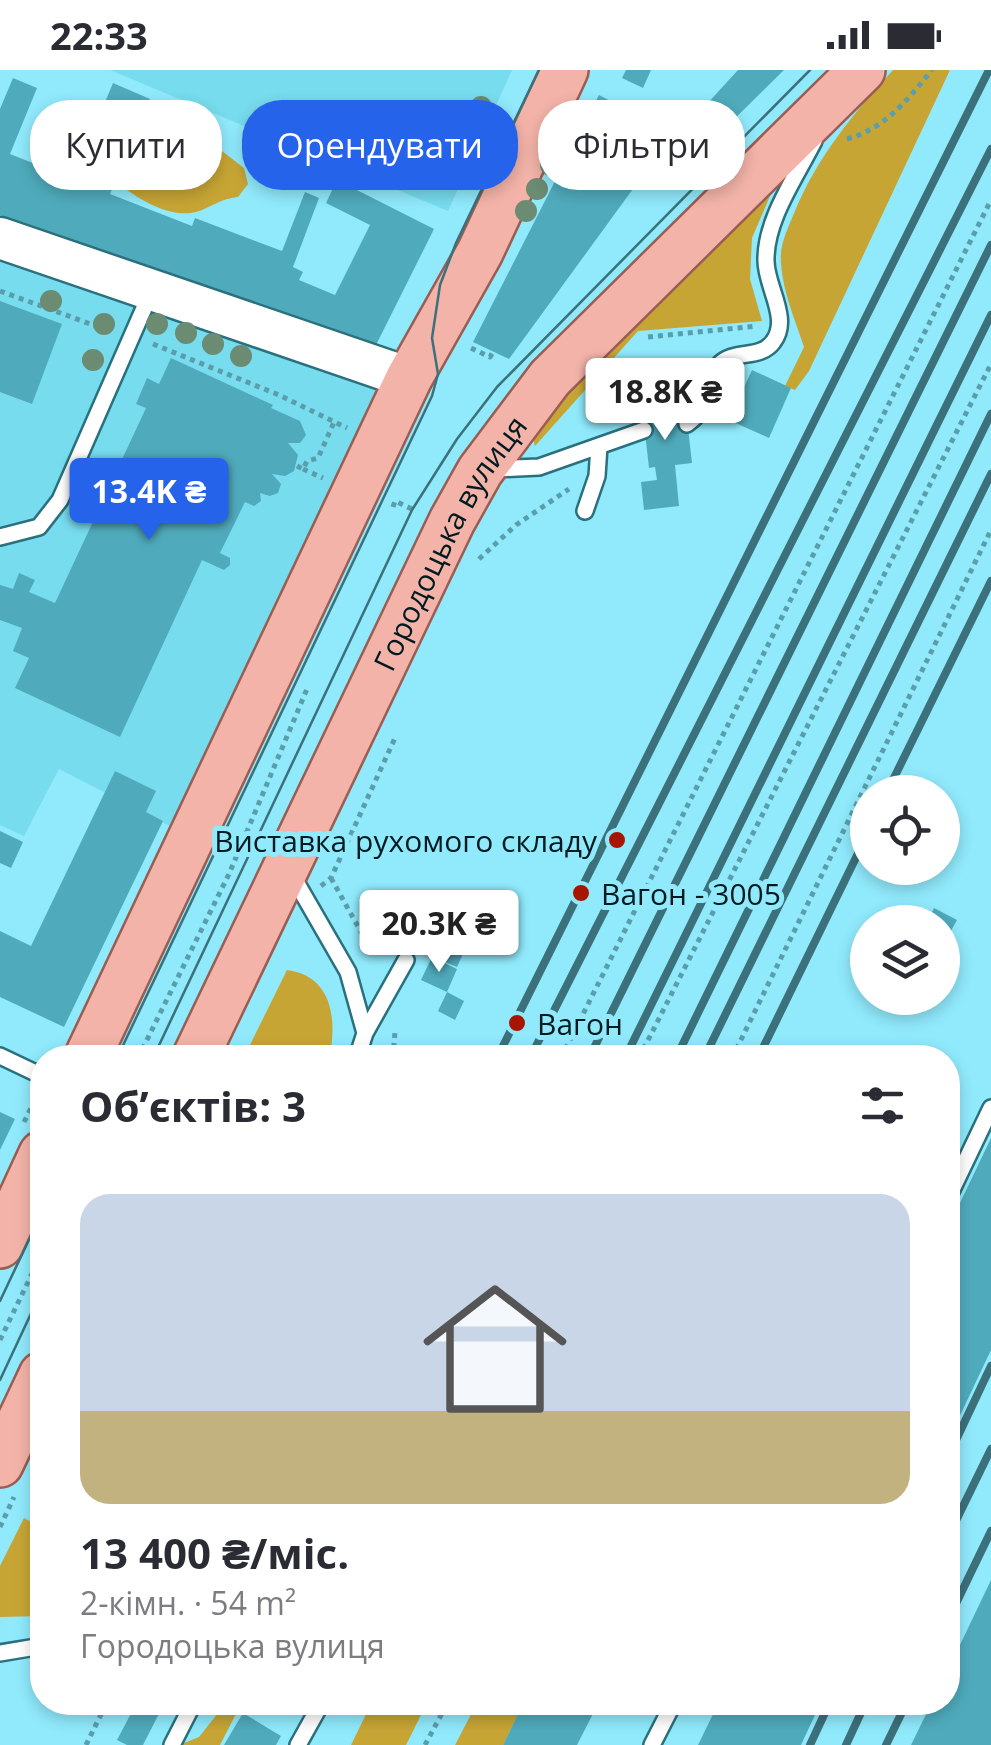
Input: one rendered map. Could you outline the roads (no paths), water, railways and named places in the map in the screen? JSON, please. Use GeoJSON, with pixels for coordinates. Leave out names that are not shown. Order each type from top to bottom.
{"type":"FeatureCollection","features":[{"type":"Feature","properties":{"kind":"main road"},"geometry":{"type":"LineString","coordinates":[[94,1045],[410,378],[480,252],[565,70]]}},
{"type":"Feature","properties":{"kind":"main road","name":"Городоцька вулиця"},"geometry":{"type":"LineString","coordinates":[[203,1045],[296,883],[452,521],[480,471],[550,378],[849,83]]}},
{"type":"Feature","properties":{"kind":"main road"},"geometry":{"type":"LineString","coordinates":[[0,1245],[30,1180]]}},
{"type":"Feature","properties":{"kind":"main road"},"geometry":{"type":"LineString","coordinates":[[0,1464],[30,1400]]}},
{"type":"Feature","properties":{"kind":"street"},"geometry":{"type":"LineString","coordinates":[[0,238],[410,378]]}},
{"type":"Feature","properties":{"kind":"lane"},"geometry":{"type":"LineString","coordinates":[[688,424],[708,402],[711,379],[718,365],[729,357],[765,350],[776,340],[781,326],[766,260],[770,230],[849,83]]}},
{"type":"Feature","properties":{"kind":"lane"},"geometry":{"type":"LineString","coordinates":[[0,537],[38,526],[60,500],[152,290]]}},
{"type":"Feature","properties":{"kind":"lane"},"geometry":{"type":"LineString","coordinates":[[480,471],[539,467],[644,430]]}},
{"type":"Feature","properties":{"kind":"lane"},"geometry":{"type":"LineString","coordinates":[[587,503],[597,476],[600,446]]}},
{"type":"Feature","properties":{"kind":"lane"},"geometry":{"type":"LineString","coordinates":[[296,883],[348,972],[366,1033]]}},
{"type":"Feature","properties":{"kind":"lane"},"geometry":{"type":"LineString","coordinates":[[362,1045],[406,960]]}},
{"type":"Feature","properties":{"kind":"lane"},"geometry":{"type":"LineString","coordinates":[[0,1056],[30,1070]]}},
{"type":"Feature","properties":{"kind":"lane"},"geometry":{"type":"LineString","coordinates":[[960,1173],[991,1108]]}},
{"type":"Feature","properties":{"kind":"lane"},"geometry":{"type":"LineString","coordinates":[[0,1652],[30,1648]]}},
{"type":"Feature","properties":{"kind":"lane"},"geometry":{"type":"LineString","coordinates":[[172,1745],[187,1715]]}},
{"type":"Feature","properties":{"kind":"lane"},"geometry":{"type":"LineString","coordinates":[[298,1745],[315,1715]]}},
{"type":"Feature","properties":{"kind":"lane"},"geometry":{"type":"LineString","coordinates":[[652,1745],[667,1715]]}},
{"type":"Feature","properties":{"kind":"tram line"},"geometry":{"type":"LineString","coordinates":[[123,1045],[432,396],[438,374],[432,338],[440,285],[456,243],[539,70]]}},
{"type":"Feature","properties":{"kind":"tram line"},"geometry":{"type":"LineString","coordinates":[[159,1045],[412,510],[457,439],[497,387],[810,70]]}},
{"type":"Feature","properties":{"kind":"tram line"},"geometry":{"type":"LineString","coordinates":[[0,1301],[30,1237]]}},
{"type":"Feature","properties":{"kind":"tram line"},"geometry":{"type":"LineString","coordinates":[[0,1380],[30,1316]]}},
{"type":"Feature","properties":{"kind":"railway"},"geometry":{"type":"LineString","coordinates":[[503,1045],[989,70]]}},
{"type":"Feature","properties":{"kind":"railway"},"geometry":{"type":"LineString","coordinates":[[537,1045],[991,149]]}},
{"type":"Feature","properties":{"kind":"railway"},"geometry":{"type":"LineString","coordinates":[[595,1045],[991,245]]}},
{"type":"Feature","properties":{"kind":"railway"},"geometry":{"type":"LineString","coordinates":[[631,1045],[991,315]]}},
{"type":"Feature","properties":{"kind":"railway"},"geometry":{"type":"LineString","coordinates":[[682,1045],[991,414]]}},
{"type":"Feature","properties":{"kind":"railway"},"geometry":{"type":"LineString","coordinates":[[710,1045],[991,474]]}},
{"type":"Feature","properties":{"kind":"railway"},"geometry":{"type":"LineString","coordinates":[[895,775],[991,581]]}},
{"type":"Feature","properties":{"kind":"railway"},"geometry":{"type":"LineString","coordinates":[[764,1045],[850,870]]}},
{"type":"Feature","properties":{"kind":"railway"},"geometry":{"type":"LineString","coordinates":[[960,1432],[991,1366]]}},
{"type":"Feature","properties":{"kind":"railway"},"geometry":{"type":"LineString","coordinates":[[960,1512],[991,1449]]}},
{"type":"Feature","properties":{"kind":"railway"},"geometry":{"type":"LineString","coordinates":[[960,1595],[991,1531]]}},
{"type":"Feature","properties":{"kind":"railway"},"geometry":{"type":"LineString","coordinates":[[810,1745],[824,1715]]}},
{"type":"Feature","properties":{"kind":"railway"},"geometry":{"type":"LineString","coordinates":[[846,1745],[860,1715]]}},
{"type":"Feature","properties":{"kind":"railway"},"geometry":{"type":"LineString","coordinates":[[886,1745],[901,1715]]}},
{"type":"Feature","properties":{"kind":"place","name":"Виставка рухомого складу"},"geometry":{"type":"Point","coordinates":[617,840]}},
{"type":"Feature","properties":{"kind":"place","name":"Вагон - 3005"},"geometry":{"type":"Point","coordinates":[581,893]}},
{"type":"Feature","properties":{"kind":"place","name":"Вагон"},"geometry":{"type":"Point","coordinates":[517,1023]}}]}
